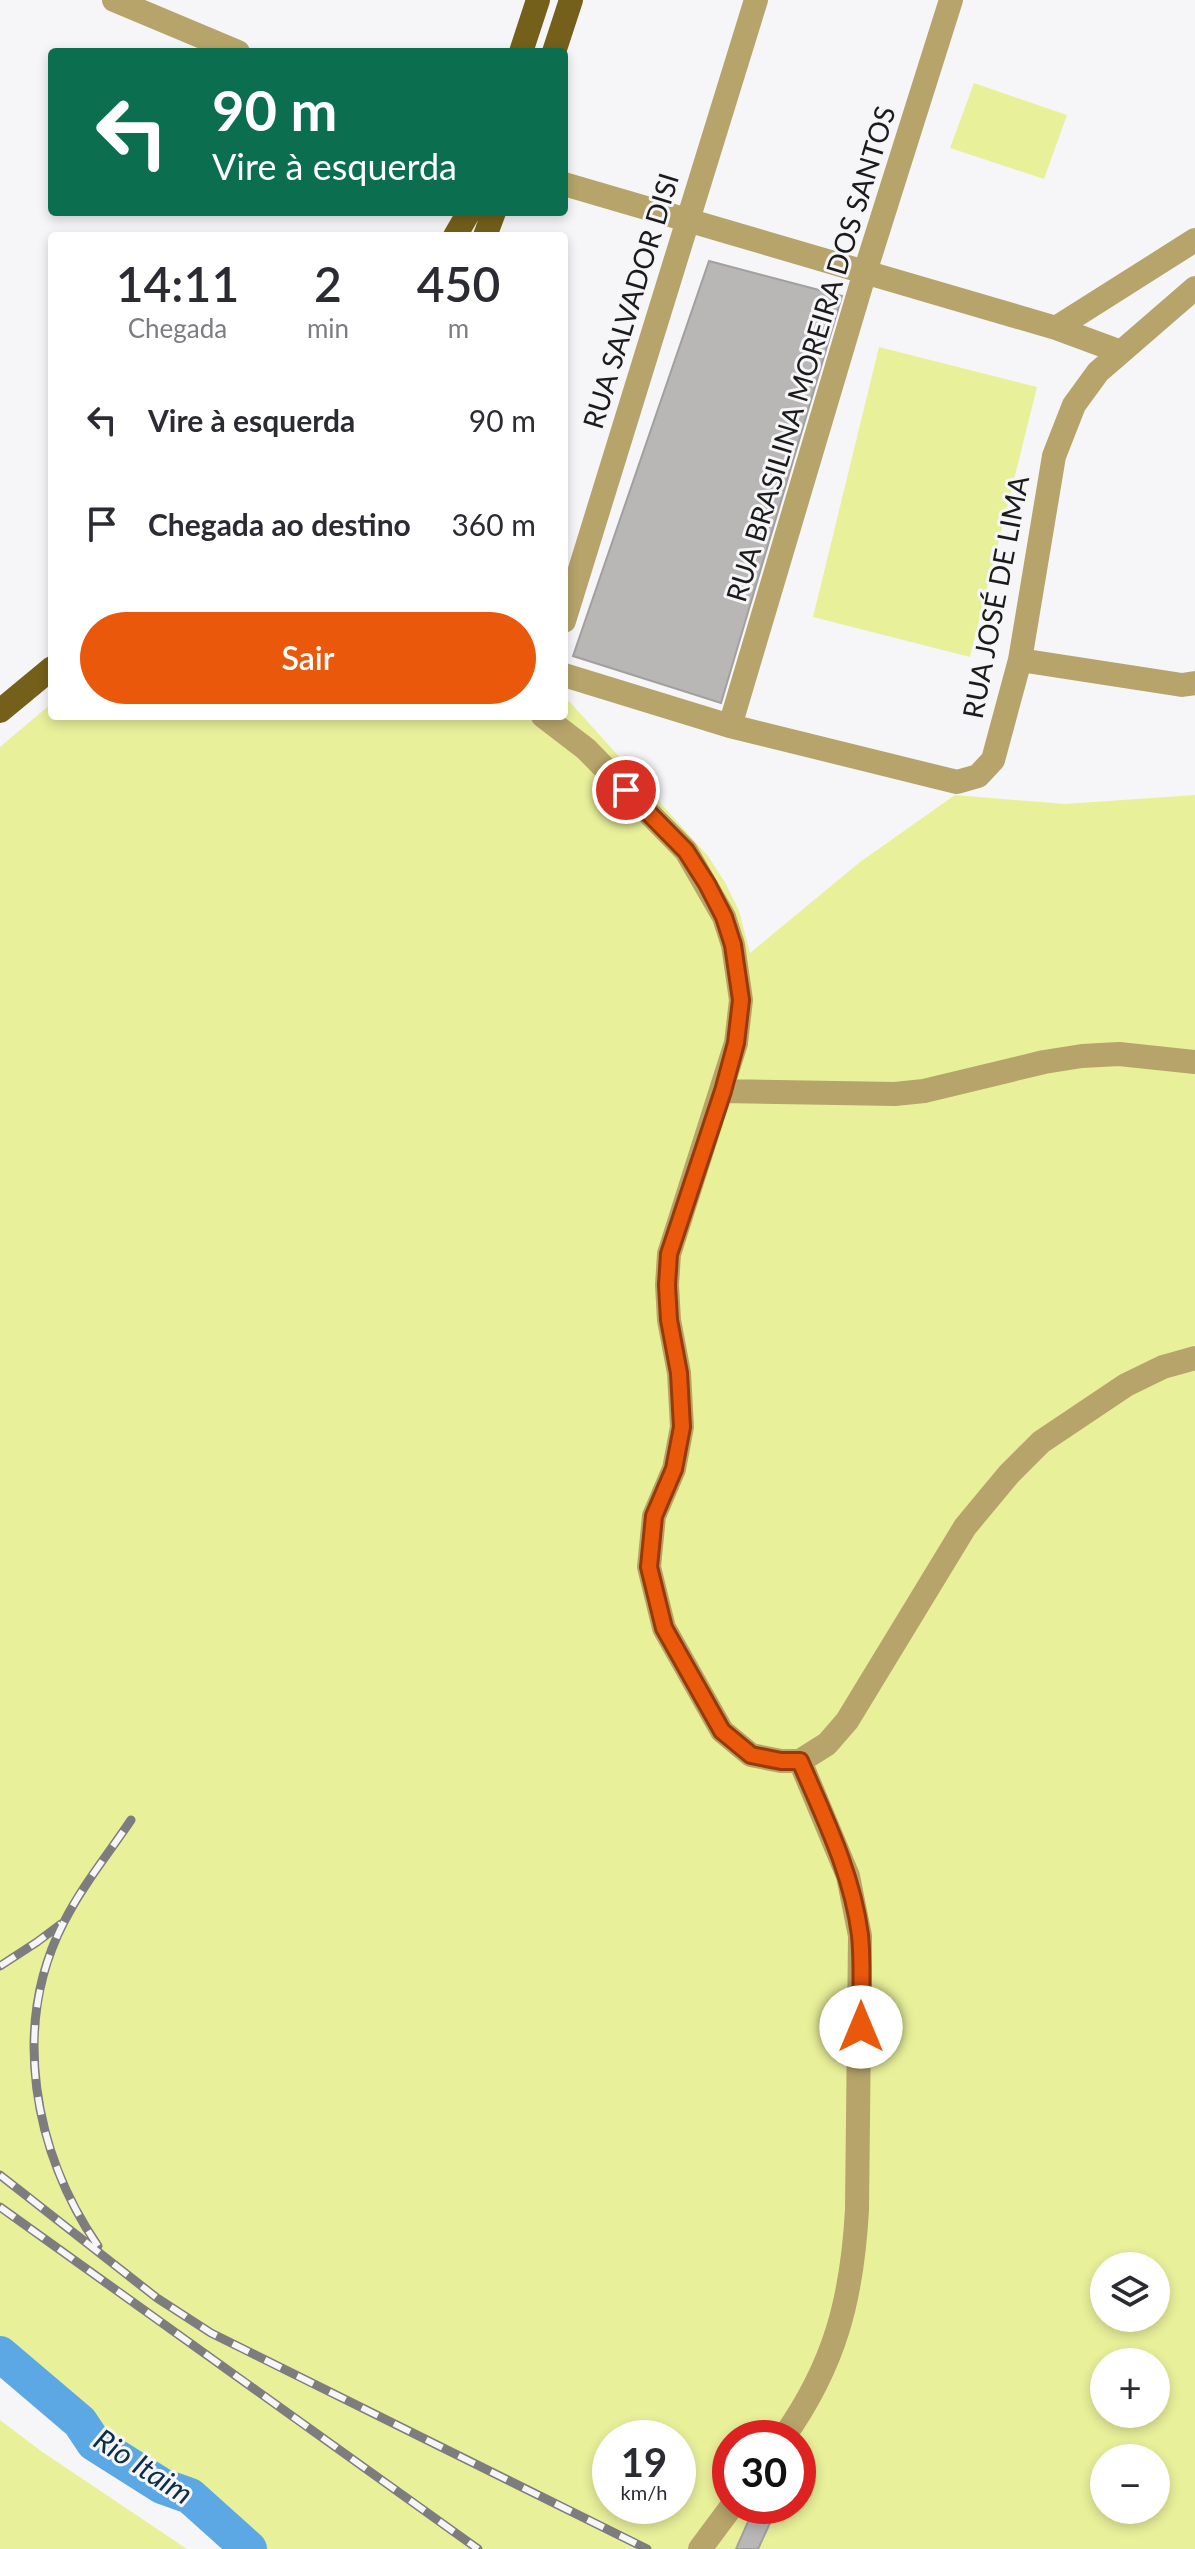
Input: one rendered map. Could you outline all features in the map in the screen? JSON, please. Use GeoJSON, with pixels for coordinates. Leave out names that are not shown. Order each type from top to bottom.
{"type":"FeatureCollection","features":[{"type":"Feature","properties":{"kind":"main road"},"geometry":{"type":"LineString","coordinates":[[522,48],[538,0]]}},
{"type":"Feature","properties":{"kind":"main road"},"geometry":{"type":"LineString","coordinates":[[555,48],[571,0]]}},
{"type":"Feature","properties":{"kind":"main road"},"geometry":{"type":"LineString","coordinates":[[0,711],[48,671]]}},
{"type":"Feature","properties":{"kind":"street"},"geometry":{"type":"LineString","coordinates":[[114,0],[228,48]]}},
{"type":"Feature","properties":{"kind":"street","name":"RUA SALVADOR DISI"},"geometry":{"type":"LineString","coordinates":[[568,608],[756,0]]}},
{"type":"Feature","properties":{"kind":"street","name":"RUA BRASILINA MOREIRA DOS SANTOS"},"geometry":{"type":"LineString","coordinates":[[730,726],[865,272],[951,0]]}},
{"type":"Feature","properties":{"kind":"street"},"geometry":{"type":"LineString","coordinates":[[568,185],[1056,328],[1121,352]]}},
{"type":"Feature","properties":{"kind":"street"},"geometry":{"type":"LineString","coordinates":[[1056,328],[1195,240]]}},
{"type":"Feature","properties":{"kind":"street","name":"RUA JOSÉ DE LIMA"},"geometry":{"type":"LineString","coordinates":[[568,676],[730,726],[957,782],[978,776],[993,760],[1020,660],[1054,456],[1074,405],[1098,372],[1195,288]]}},
{"type":"Feature","properties":{"kind":"street"},"geometry":{"type":"LineString","coordinates":[[1020,660],[1182,685],[1195,683]]}},
{"type":"Feature","properties":{"kind":"street"},"geometry":{"type":"LineString","coordinates":[[548,720],[586,749],[686,851],[724,917],[733,945],[741,1000],[736,1043],[669,1254],[669,1320],[679,1373],[682,1427],[674,1469],[654,1516],[649,1567],[664,1628],[722,1731],[751,1755],[781,1761],[800,1761],[827,1744],[847,1721],[965,1527],[1009,1474],[1041,1442],[1126,1385],[1163,1367],[1195,1358]]}},
{"type":"Feature","properties":{"kind":"street"},"geometry":{"type":"LineString","coordinates":[[723,1091],[895,1094],[924,1091],[1082,1056],[1119,1054],[1195,1062]]}},
{"type":"Feature","properties":{"kind":"street"},"geometry":{"type":"LineString","coordinates":[[794,2420],[820,2378],[847,2302],[855,2251],[858,2179],[860,1936],[848,1876],[800,1761]]}},
{"type":"Feature","properties":{"kind":"street"},"geometry":{"type":"LineString","coordinates":[[700,2549],[719,2524]]}},
{"type":"Feature","properties":{"kind":"green space"},"geometry":{"type":"Polygon","coordinates":[[[974,83],[1067,115],[1044,179],[950,148],[974,83]]]}},
{"type":"Feature","properties":{"kind":"green space"},"geometry":{"type":"Polygon","coordinates":[[[879,347],[1037,387],[970,657],[813,617],[879,347]]]}},
{"type":"Feature","properties":{"kind":"green space"},"geometry":{"type":"Polygon","coordinates":[[[568,701],[708,856],[739,911],[750,953],[860,862],[955,795],[1065,804],[1195,795],[1195,2549],[247,2549],[190,2496],[94,2443],[0,2358],[0,747],[48,706],[48,720],[568,720],[568,701]]]}},
{"type":"Feature","properties":{"kind":"green space"},"geometry":{"type":"Polygon","coordinates":[[[0,2420],[41,2451],[187,2549],[0,2549],[0,2420]]]}},
{"type":"Feature","properties":{"kind":"building"},"geometry":{"type":"Polygon","coordinates":[[[709,261],[842,296],[721,703],[573,656],[709,261]]]}},
{"type":"Feature","properties":{"kind":"building"},"geometry":{"type":"Polygon","coordinates":[[[747,2524],[770,2524],[758,2549],[736,2549],[747,2524]]]}},
{"type":"Feature","properties":{"kind":"waterway","name":"Rio Itaim"},"geometry":{"type":"LineString","coordinates":[[0,2354],[80,2422],[94,2443],[162,2486],[190,2496],[249,2549]]}},
{"type":"Feature","properties":{"kind":"railway"},"geometry":{"type":"LineString","coordinates":[[98,2246],[76,2210],[58,2171],[45,2130],[37,2088],[34,2046],[38,2003],[47,1962],[64,1922],[131,1820]]}},
{"type":"Feature","properties":{"kind":"railway"},"geometry":{"type":"LineString","coordinates":[[0,1966],[61,1924]]}},
{"type":"Feature","properties":{"kind":"railway"},"geometry":{"type":"LineString","coordinates":[[0,2175],[157,2298],[211,2333],[647,2549]]}},
{"type":"Feature","properties":{"kind":"railway"},"geometry":{"type":"LineString","coordinates":[[0,2207],[478,2549]]}},
{"type":"Feature","properties":{"kind":"route"},"geometry":{"type":"LineString","coordinates":[[626,790],[686,851],[707,884],[724,917],[733,945],[741,1000],[736,1043],[723,1091],[669,1254],[669,1320],[679,1373],[682,1427],[674,1469],[654,1516],[649,1567],[664,1628],[722,1731],[751,1755],[800,1761],[838,1849],[855,1906],[860,1936],[861,2027]]}}]}
